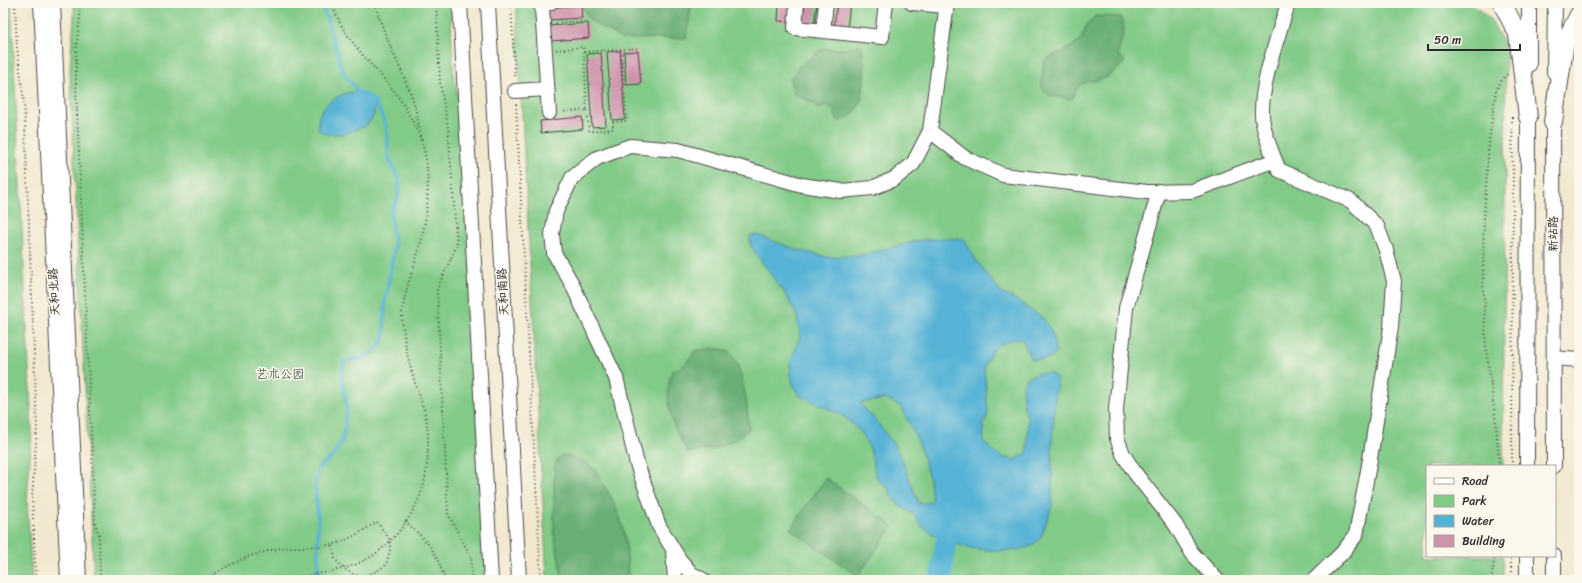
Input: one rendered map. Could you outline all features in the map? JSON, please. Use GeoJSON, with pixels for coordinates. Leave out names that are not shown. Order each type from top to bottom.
{"type":"FeatureCollection","features":[{"type":"Feature","properties":{"kind":"main road"},"geometry":{"type":"LineString","coordinates":[[1502,3],[1518,34],[1520,117]]}},
{"type":"Feature","properties":{"kind":"main road"},"geometry":{"type":"LineString","coordinates":[[1553,122],[1565,42],[1579,14]]}},
{"type":"Feature","properties":{"kind":"street","name":"天和北路"},"geometry":{"type":"LineString","coordinates":[[41,3],[68,580]]}},
{"type":"Feature","properties":{"kind":"street","name":"天和北路"},"geometry":{"type":"LineString","coordinates":[[53,3],[79,580]]}},
{"type":"Feature","properties":{"kind":"street"},"geometry":{"type":"LineString","coordinates":[[460,3],[491,580]]}},
{"type":"Feature","properties":{"kind":"street","name":"天和南路"},"geometry":{"type":"LineString","coordinates":[[488,3],[518,580]]}},
{"type":"Feature","properties":{"kind":"street"},"geometry":{"type":"LineString","coordinates":[[549,113],[542,6],[550,3]]}},
{"type":"Feature","properties":{"kind":"street"},"geometry":{"type":"LineString","coordinates":[[797,3],[795,28],[882,37],[886,3]]}},
{"type":"Feature","properties":{"kind":"street"},"geometry":{"type":"LineString","coordinates":[[823,31],[826,3]]}},
{"type":"Feature","properties":{"kind":"street"},"geometry":{"type":"LineString","coordinates":[[703,580],[692,574],[679,559],[659,526],[637,464],[616,378],[571,282],[554,253],[552,234],[556,211],[572,178],[597,158],[630,146],[678,150],[802,185],[841,191],[872,188],[894,179],[913,164],[930,131],[946,5],[912,3]]}},
{"type":"Feature","properties":{"kind":"street"},"geometry":{"type":"LineString","coordinates":[[1288,3],[1265,84],[1262,115],[1278,170],[1351,201],[1377,226],[1386,250],[1394,281],[1391,327],[1369,465],[1356,535],[1342,553],[1314,580]]}},
{"type":"Feature","properties":{"kind":"street","name":"新站路"},"geometry":{"type":"LineString","coordinates":[[1527,465],[1520,117],[1529,3]]}},
{"type":"Feature","properties":{"kind":"street","name":"新站路"},"geometry":{"type":"LineString","coordinates":[[1554,465],[1553,122],[1555,3]]}},
{"type":"Feature","properties":{"kind":"street"},"geometry":{"type":"LineString","coordinates":[[515,91],[547,89]]}},
{"type":"Feature","properties":{"kind":"street"},"geometry":{"type":"LineString","coordinates":[[930,131],[966,158],[1003,175],[1147,192],[1192,191],[1275,160]]}},
{"type":"Feature","properties":{"kind":"street"},"geometry":{"type":"LineString","coordinates":[[1159,191],[1126,308],[1116,409],[1117,438],[1123,454],[1135,474],[1175,524],[1192,553],[1217,580]]}},
{"type":"Feature","properties":{"kind":"street"},"geometry":{"type":"LineString","coordinates":[[1554,358],[1579,360]]}},
{"type":"Feature","properties":{"kind":"street"},"geometry":{"type":"LineString","coordinates":[[674,550],[675,580]]}},
{"type":"Feature","properties":{"kind":"street"},"geometry":{"type":"LineString","coordinates":[[1527,557],[1527,580]]}},
{"type":"Feature","properties":{"kind":"street"},"geometry":{"type":"LineString","coordinates":[[1554,557],[1554,580]]}},
{"type":"Feature","properties":{"kind":"path"},"geometry":{"type":"LineString","coordinates":[[15,3],[17,47],[24,102],[37,428],[32,498],[36,580]]}},
{"type":"Feature","properties":{"kind":"path"},"geometry":{"type":"LineString","coordinates":[[80,3],[76,50],[76,88],[95,523],[99,535],[100,580]]}},
{"type":"Feature","properties":{"kind":"path"},"geometry":{"type":"LineString","coordinates":[[332,3],[338,18],[353,44],[394,91],[411,118],[423,146]]}},
{"type":"Feature","properties":{"kind":"path"},"geometry":{"type":"LineString","coordinates":[[289,580],[326,573],[358,563],[381,549],[399,532],[412,512],[423,487],[428,462],[428,432],[426,416],[406,354],[402,316],[405,292],[420,243],[426,214],[428,183],[415,105],[409,88],[380,24],[375,3]]}},
{"type":"Feature","properties":{"kind":"path"},"geometry":{"type":"LineString","coordinates":[[436,3],[440,83],[448,127],[456,245],[437,289],[448,514],[471,557],[472,580]]}},
{"type":"Feature","properties":{"kind":"path"},"geometry":{"type":"LineString","coordinates":[[510,3],[541,580]]}},
{"type":"Feature","properties":{"kind":"path"},"geometry":{"type":"LineString","coordinates":[[543,24],[583,21]]}},
{"type":"Feature","properties":{"kind":"path"},"geometry":{"type":"LineString","coordinates":[[544,50],[583,47],[589,131],[613,129],[613,122],[627,121],[621,49]]}},
{"type":"Feature","properties":{"kind":"path"},"geometry":{"type":"LineString","coordinates":[[584,52],[639,48]]}},
{"type":"Feature","properties":{"kind":"path"},"geometry":{"type":"LineString","coordinates":[[1499,465],[1496,423],[1486,348],[1483,274],[1484,216],[1489,141],[1496,90],[1501,81],[1510,71],[1511,78]]}},
{"type":"Feature","properties":{"kind":"path"},"geometry":{"type":"LineString","coordinates":[[549,113],[587,110]]}},
{"type":"Feature","properties":{"kind":"path"},"geometry":{"type":"LineString","coordinates":[[1512,465],[1513,183],[1520,117]]}},
{"type":"Feature","properties":{"kind":"path"},"geometry":{"type":"LineString","coordinates":[[405,521],[433,549],[440,564],[444,580]]}},
{"type":"Feature","properties":{"kind":"path"},"geometry":{"type":"LineString","coordinates":[[206,580],[213,574],[249,556],[280,549],[333,544],[350,538],[377,522],[390,540],[390,550],[386,565],[377,571],[362,576],[353,574],[343,568],[336,559],[333,544]]}},
{"type":"Feature","properties":{"kind":"path"},"geometry":{"type":"LineString","coordinates":[[1491,580],[1495,557]]}},
{"type":"Feature","properties":{"kind":"path"},"geometry":{"type":"LineString","coordinates":[[1511,557],[1511,580]]}},
{"type":"Feature","properties":{"kind":"green space"},"geometry":{"type":"Polygon","coordinates":[[[3,3],[11,3],[32,430],[27,501],[32,580],[3,580],[3,3]]]}},
{"type":"Feature","properties":{"kind":"green space","name":"艺术公园"},"geometry":{"type":"Polygon","coordinates":[[[74,3],[450,3],[454,79],[463,122],[487,580],[94,580],[70,73],[74,3]]]}},
{"type":"Feature","properties":{"kind":"green space"},"geometry":{"type":"Polygon","coordinates":[[[516,3],[1471,3],[1491,20],[1506,48],[1503,465],[1426,465],[1426,557],[1503,557],[1503,580],[547,580],[516,3]]]}},
{"type":"Feature","properties":{"kind":"green space"},"geometry":{"type":"Polygon","coordinates":[[[582,3],[692,3],[686,38],[621,39],[590,20],[583,8],[582,3]]]}},
{"type":"Feature","properties":{"kind":"green space"},"geometry":{"type":"Polygon","coordinates":[[[1095,16],[1121,17],[1124,30],[1118,54],[1125,62],[1105,78],[1082,84],[1075,92],[1072,99],[1050,96],[1041,88],[1044,61],[1070,48],[1081,39],[1087,25],[1095,16]]]}},
{"type":"Feature","properties":{"kind":"green space"},"geometry":{"type":"Polygon","coordinates":[[[861,45],[864,62],[864,81],[860,103],[852,115],[846,119],[838,121],[833,109],[827,104],[818,109],[813,103],[794,94],[790,79],[799,66],[823,49],[847,49],[861,45]]]}},
{"type":"Feature","properties":{"kind":"green space"},"geometry":{"type":"Polygon","coordinates":[[[710,348],[726,350],[732,355],[737,363],[744,386],[749,429],[734,441],[713,449],[688,453],[674,424],[671,414],[668,393],[669,382],[672,371],[680,368],[686,363],[695,351],[710,348]]]}},
{"type":"Feature","properties":{"kind":"green space"},"geometry":{"type":"Polygon","coordinates":[[[566,455],[584,462],[594,469],[611,497],[624,531],[627,553],[628,580],[563,580],[554,534],[554,483],[555,465],[559,457],[566,455]]]}},
{"type":"Feature","properties":{"kind":"green space"},"geometry":{"type":"Polygon","coordinates":[[[826,478],[893,526],[858,576],[790,529],[826,478]]]}},
{"type":"Feature","properties":{"kind":"water"},"geometry":{"type":"Polygon","coordinates":[[[358,91],[369,96],[375,102],[374,115],[367,125],[345,134],[325,134],[318,129],[320,113],[329,102],[343,94],[358,91]]]}},
{"type":"Feature","properties":{"kind":"water"},"geometry":{"type":"Polygon","coordinates":[[[750,235],[758,235],[795,249],[827,257],[857,256],[921,240],[946,238],[964,239],[976,260],[1001,293],[1015,299],[1044,319],[1052,333],[1056,352],[1051,358],[1039,360],[1031,359],[1022,339],[1011,340],[1000,344],[991,353],[984,367],[988,414],[983,425],[984,442],[999,456],[1014,460],[1027,453],[1028,419],[1024,407],[1022,387],[1027,378],[1035,374],[1050,373],[1057,378],[1052,440],[1052,506],[1041,537],[1032,546],[1017,550],[997,551],[968,548],[935,535],[921,526],[914,514],[901,507],[891,495],[888,487],[880,482],[876,476],[870,449],[861,432],[842,415],[799,395],[794,387],[790,364],[800,336],[797,316],[784,292],[751,247],[750,235]],[[887,399],[860,403],[884,431],[899,454],[919,503],[929,503],[932,499],[930,482],[919,443],[901,407],[887,399]]]}},
{"type":"Feature","properties":{"kind":"building"},"geometry":{"type":"Polygon","coordinates":[[[779,3],[791,3],[790,22],[778,21],[779,3]]]}},
{"type":"Feature","properties":{"kind":"building"},"geometry":{"type":"Polygon","coordinates":[[[805,3],[817,3],[814,25],[802,24],[805,3]]]}},
{"type":"Feature","properties":{"kind":"building"},"geometry":{"type":"Polygon","coordinates":[[[837,3],[850,3],[847,29],[834,27],[837,3]]]}},
{"type":"Feature","properties":{"kind":"building"},"geometry":{"type":"Polygon","coordinates":[[[581,5],[582,18],[548,20],[546,8],[581,5]]]}},
{"type":"Feature","properties":{"kind":"building"},"geometry":{"type":"Polygon","coordinates":[[[588,23],[589,38],[551,41],[549,26],[588,23]]]}},
{"type":"Feature","properties":{"kind":"building"},"geometry":{"type":"Polygon","coordinates":[[[620,51],[625,119],[612,120],[607,52],[620,51]]]}},
{"type":"Feature","properties":{"kind":"building"},"geometry":{"type":"Polygon","coordinates":[[[638,51],[641,84],[626,85],[624,52],[638,51]]]}},
{"type":"Feature","properties":{"kind":"building"},"geometry":{"type":"Polygon","coordinates":[[[601,53],[606,126],[592,127],[587,54],[601,53]]]}},
{"type":"Feature","properties":{"kind":"building"},"geometry":{"type":"Polygon","coordinates":[[[582,117],[583,129],[541,133],[540,121],[582,117]]]}},
{"type":"Feature","properties":{"kind":"waterway"},"geometry":{"type":"LineString","coordinates":[[318,580],[318,519],[315,486],[319,467],[333,456],[343,439],[347,409],[342,377],[344,361],[362,358],[376,351],[384,337],[385,303],[395,244],[391,213],[398,196],[400,183],[389,158],[386,125],[375,102],[369,96],[358,91],[343,72],[322,3]]}},
{"type":"Feature","properties":{"kind":"waterway"},"geometry":{"type":"LineString","coordinates":[[940,580],[947,539]]}}]}
